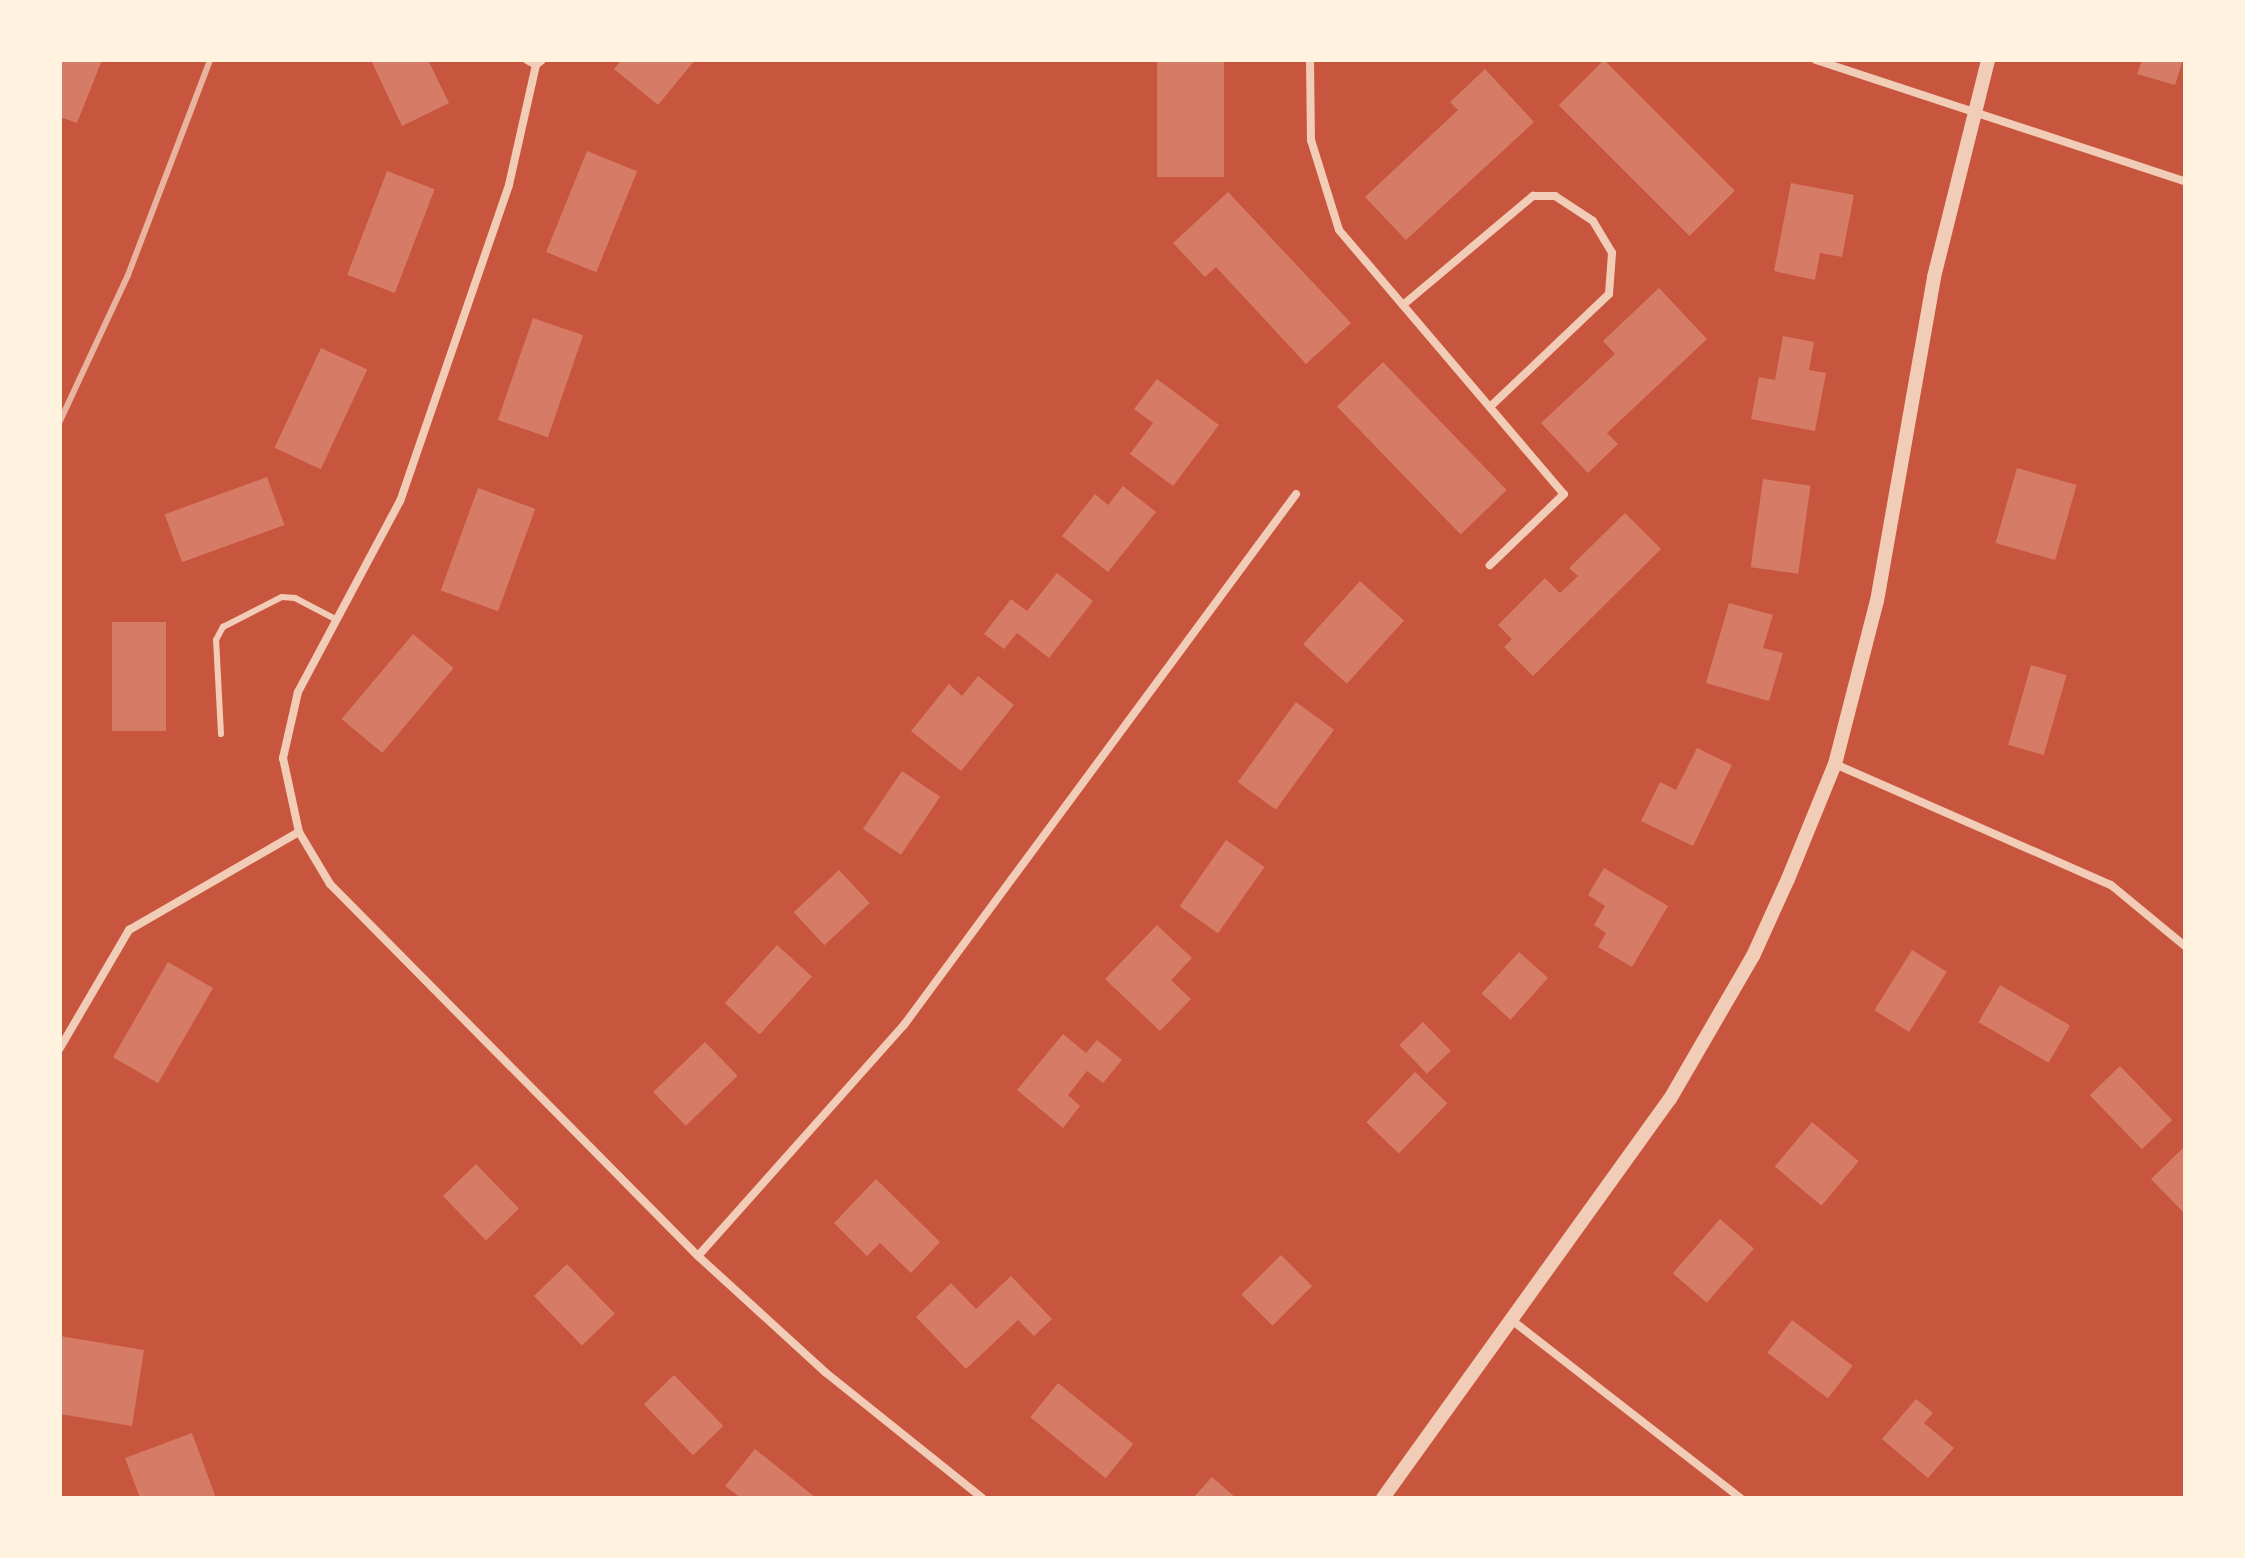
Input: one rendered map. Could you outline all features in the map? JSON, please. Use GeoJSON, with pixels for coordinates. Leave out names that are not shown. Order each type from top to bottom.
{"type":"FeatureCollection","features":[{"type":"Feature","properties":{"kind":"street"},"geometry":{"type":"LineString","coordinates":[[527,60],[539,63],[509,185],[400,501],[298,692],[283,758],[286,792],[299,832],[330,884],[698,1256],[825,1372],[982,1498]]}},
{"type":"Feature","properties":{"kind":"street"},"geometry":{"type":"LineString","coordinates":[[1310,60],[1311,140],[1339,230],[1564,494],[1490,565]]}},
{"type":"Feature","properties":{"kind":"street"},"geometry":{"type":"LineString","coordinates":[[1816,60],[2185,181]]}},
{"type":"Feature","properties":{"kind":"street"},"geometry":{"type":"LineString","coordinates":[[1383,1498],[1513,1321],[1678,1086],[1753,956],[1835,764],[1877,601],[1934,277],[1988,60]]}},
{"type":"Feature","properties":{"kind":"street"},"geometry":{"type":"LineString","coordinates":[[1403,305],[1533,196],[1555,196],[1593,221],[1612,253],[1609,294],[1490,407]]}},
{"type":"Feature","properties":{"kind":"street"},"geometry":{"type":"LineString","coordinates":[[698,1256],[904,1025],[1296,494]]}},
{"type":"Feature","properties":{"kind":"street"},"geometry":{"type":"LineString","coordinates":[[1835,764],[2111,885],[2185,946]]}},
{"type":"Feature","properties":{"kind":"street"},"geometry":{"type":"LineString","coordinates":[[60,1048],[129,930],[299,832]]}},
{"type":"Feature","properties":{"kind":"street"},"geometry":{"type":"LineString","coordinates":[[1513,1321],[1740,1498]]}},
{"type":"Feature","properties":{"kind":"lane"},"geometry":{"type":"LineString","coordinates":[[221,734],[216,640],[223,627],[282,597],[295,598],[337,620]]}},
{"type":"Feature","properties":{"kind":"building"},"geometry":{"type":"Polygon","coordinates":[[[60,60],[102,60],[77,123],[60,117],[60,60]]]}},
{"type":"Feature","properties":{"kind":"building"},"geometry":{"type":"Polygon","coordinates":[[[371,60],[428,60],[449,103],[402,126],[371,60]]]}},
{"type":"Feature","properties":{"kind":"building"},"geometry":{"type":"Polygon","coordinates":[[[622,60],[695,60],[658,105],[614,69],[622,60]]]}},
{"type":"Feature","properties":{"kind":"building"},"geometry":{"type":"Polygon","coordinates":[[[1157,60],[1224,60],[1224,177],[1157,177],[1157,60]]]}},
{"type":"Feature","properties":{"kind":"building"},"geometry":{"type":"Polygon","coordinates":[[[1604,60],[1735,191],[1690,236],[1559,105],[1604,60]]]}},
{"type":"Feature","properties":{"kind":"building"},"geometry":{"type":"Polygon","coordinates":[[[2142,60],[2183,60],[2175,85],[2137,74],[2142,60]]]}},
{"type":"Feature","properties":{"kind":"building"},"geometry":{"type":"Polygon","coordinates":[[[1485,69],[1534,122],[1406,240],[1365,197],[1458,110],[1450,102],[1485,69]]]}},
{"type":"Feature","properties":{"kind":"building"},"geometry":{"type":"Polygon","coordinates":[[[587,151],[637,171],[596,272],[546,252],[587,151]]]}},
{"type":"Feature","properties":{"kind":"building"},"geometry":{"type":"Polygon","coordinates":[[[387,171],[435,189],[395,293],[347,275],[387,171]]]}},
{"type":"Feature","properties":{"kind":"building"},"geometry":{"type":"Polygon","coordinates":[[[1791,183],[1854,195],[1842,257],[1820,253],[1815,280],[1774,271],[1791,183]]]}},
{"type":"Feature","properties":{"kind":"building"},"geometry":{"type":"Polygon","coordinates":[[[1228,192],[1351,323],[1306,364],[1216,267],[1205,277],[1173,243],[1228,192]]]}},
{"type":"Feature","properties":{"kind":"building"},"geometry":{"type":"Polygon","coordinates":[[[1659,288],[1707,339],[1607,433],[1618,444],[1588,473],[1541,423],[1615,354],[1603,341],[1659,288]]]}},
{"type":"Feature","properties":{"kind":"building"},"geometry":{"type":"Polygon","coordinates":[[[533,318],[583,335],[548,437],[498,420],[533,318]]]}},
{"type":"Feature","properties":{"kind":"building"},"geometry":{"type":"Polygon","coordinates":[[[1783,336],[1814,342],[1809,370],[1826,373],[1815,431],[1751,419],[1759,377],[1775,380],[1783,336]]]}},
{"type":"Feature","properties":{"kind":"building"},"geometry":{"type":"Polygon","coordinates":[[[321,348],[367,370],[321,469],[275,448],[321,348]]]}},
{"type":"Feature","properties":{"kind":"building"},"geometry":{"type":"Polygon","coordinates":[[[1383,362],[1507,490],[1461,535],[1337,406],[1383,362]]]}},
{"type":"Feature","properties":{"kind":"building"},"geometry":{"type":"Polygon","coordinates":[[[1157,379],[1219,425],[1173,486],[1130,454],[1153,423],[1134,409],[1157,379]]]}},
{"type":"Feature","properties":{"kind":"building"},"geometry":{"type":"Polygon","coordinates":[[[2017,468],[2077,485],[2055,560],[1996,543],[2017,468]]]}},
{"type":"Feature","properties":{"kind":"building"},"geometry":{"type":"Polygon","coordinates":[[[267,477],[284,525],[182,562],[165,514],[267,477]]]}},
{"type":"Feature","properties":{"kind":"building"},"geometry":{"type":"Polygon","coordinates":[[[1763,479],[1811,486],[1798,574],[1751,567],[1763,479]]]}},
{"type":"Feature","properties":{"kind":"building"},"geometry":{"type":"Polygon","coordinates":[[[1123,486],[1156,512],[1108,572],[1062,536],[1095,494],[1108,505],[1123,486]]]}},
{"type":"Feature","properties":{"kind":"building"},"geometry":{"type":"Polygon","coordinates":[[[478,488],[535,509],[498,611],[441,590],[478,488]]]}},
{"type":"Feature","properties":{"kind":"building"},"geometry":{"type":"Polygon","coordinates":[[[1625,513],[1661,549],[1533,676],[1504,647],[1512,639],[1498,625],[1545,578],[1560,593],[1578,576],[1569,568],[1625,513]]]}},
{"type":"Feature","properties":{"kind":"building"},"geometry":{"type":"Polygon","coordinates":[[[1057,573],[1093,601],[1049,658],[1017,633],[1004,649],[984,634],[1011,599],[1027,611],[1057,573]]]}},
{"type":"Feature","properties":{"kind":"building"},"geometry":{"type":"Polygon","coordinates":[[[1360,581],[1404,620],[1347,684],[1303,644],[1360,581]]]}},
{"type":"Feature","properties":{"kind":"building"},"geometry":{"type":"Polygon","coordinates":[[[1729,603],[1773,615],[1763,648],[1783,653],[1769,701],[1706,683],[1729,603]]]}},
{"type":"Feature","properties":{"kind":"building"},"geometry":{"type":"Polygon","coordinates":[[[112,622],[166,622],[166,731],[112,731],[112,622]]]}},
{"type":"Feature","properties":{"kind":"building"},"geometry":{"type":"Polygon","coordinates":[[[413,634],[454,668],[382,753],[342,719],[413,634]]]}},
{"type":"Feature","properties":{"kind":"building"},"geometry":{"type":"Polygon","coordinates":[[[2031,665],[2067,675],[2044,755],[2008,745],[2031,665]]]}},
{"type":"Feature","properties":{"kind":"building"},"geometry":{"type":"Polygon","coordinates":[[[978,676],[1014,705],[961,771],[911,731],[949,684],[962,696],[978,676]]]}},
{"type":"Feature","properties":{"kind":"building"},"geometry":{"type":"Polygon","coordinates":[[[1296,702],[1334,730],[1276,810],[1238,782],[1296,702]]]}},
{"type":"Feature","properties":{"kind":"building"},"geometry":{"type":"Polygon","coordinates":[[[1697,748],[1732,765],[1693,846],[1641,821],[1660,782],[1676,790],[1697,748]]]}},
{"type":"Feature","properties":{"kind":"building"},"geometry":{"type":"Polygon","coordinates":[[[902,771],[940,797],[901,855],[863,829],[902,771]]]}},
{"type":"Feature","properties":{"kind":"building"},"geometry":{"type":"Polygon","coordinates":[[[1226,840],[1265,867],[1218,933],[1180,906],[1226,840]]]}},
{"type":"Feature","properties":{"kind":"building"},"geometry":{"type":"Polygon","coordinates":[[[1604,868],[1668,906],[1632,967],[1598,947],[1606,933],[1594,925],[1605,906],[1588,895],[1604,868]]]}},
{"type":"Feature","properties":{"kind":"building"},"geometry":{"type":"Polygon","coordinates":[[[839,870],[870,903],[824,945],[794,912],[839,870]]]}},
{"type":"Feature","properties":{"kind":"building"},"geometry":{"type":"Polygon","coordinates":[[[1157,925],[1192,958],[1171,980],[1191,999],[1160,1031],[1105,979],[1157,925]]]}},
{"type":"Feature","properties":{"kind":"building"},"geometry":{"type":"Polygon","coordinates":[[[777,945],[812,976],[760,1034],[725,1003],[777,945]]]}},
{"type":"Feature","properties":{"kind":"building"},"geometry":{"type":"Polygon","coordinates":[[[1912,950],[1947,972],[1909,1032],[1874,1010],[1912,950]]]}},
{"type":"Feature","properties":{"kind":"building"},"geometry":{"type":"Polygon","coordinates":[[[1519,952],[1548,978],[1511,1020],[1482,994],[1519,952]]]}},
{"type":"Feature","properties":{"kind":"building"},"geometry":{"type":"Polygon","coordinates":[[[168,962],[213,988],[158,1083],[113,1057],[168,962]]]}},
{"type":"Feature","properties":{"kind":"building"},"geometry":{"type":"Polygon","coordinates":[[[2000,985],[2070,1025],[2049,1063],[1979,1022],[2000,985]]]}},
{"type":"Feature","properties":{"kind":"building"},"geometry":{"type":"Polygon","coordinates":[[[1423,1022],[1451,1051],[1427,1074],[1399,1045],[1423,1022]]]}},
{"type":"Feature","properties":{"kind":"building"},"geometry":{"type":"Polygon","coordinates":[[[1063,1034],[1086,1053],[1097,1040],[1122,1060],[1103,1083],[1087,1071],[1068,1095],[1080,1106],[1063,1128],[1017,1090],[1063,1034]]]}},
{"type":"Feature","properties":{"kind":"building"},"geometry":{"type":"Polygon","coordinates":[[[705,1042],[738,1076],[686,1126],[653,1092],[705,1042]]]}},
{"type":"Feature","properties":{"kind":"building"},"geometry":{"type":"Polygon","coordinates":[[[2120,1066],[2172,1120],[2142,1149],[2090,1095],[2120,1066]]]}},
{"type":"Feature","properties":{"kind":"building"},"geometry":{"type":"Polygon","coordinates":[[[1415,1072],[1447,1103],[1399,1154],[1366,1122],[1415,1072]]]}},
{"type":"Feature","properties":{"kind":"building"},"geometry":{"type":"Polygon","coordinates":[[[1812,1122],[1859,1161],[1821,1206],[1775,1166],[1812,1122]]]}},
{"type":"Feature","properties":{"kind":"building"},"geometry":{"type":"Polygon","coordinates":[[[2185,1146],[2185,1214],[2151,1179],[2185,1146]]]}},
{"type":"Feature","properties":{"kind":"building"},"geometry":{"type":"Polygon","coordinates":[[[476,1164],[519,1209],[486,1241],[443,1196],[476,1164]]]}},
{"type":"Feature","properties":{"kind":"building"},"geometry":{"type":"Polygon","coordinates":[[[876,1179],[940,1242],[911,1273],[880,1243],[867,1256],[834,1223],[876,1179]]]}},
{"type":"Feature","properties":{"kind":"building"},"geometry":{"type":"Polygon","coordinates":[[[1720,1219],[1754,1249],[1707,1303],[1673,1273],[1720,1219]]]}},
{"type":"Feature","properties":{"kind":"building"},"geometry":{"type":"Polygon","coordinates":[[[1281,1255],[1312,1286],[1273,1326],[1241,1295],[1281,1255]]]}},
{"type":"Feature","properties":{"kind":"building"},"geometry":{"type":"Polygon","coordinates":[[[567,1264],[615,1314],[582,1346],[534,1296],[567,1264]]]}},
{"type":"Feature","properties":{"kind":"building"},"geometry":{"type":"Polygon","coordinates":[[[1011,1276],[1052,1319],[1034,1336],[1018,1320],[966,1369],[916,1317],[951,1283],[976,1309],[1011,1276]]]}},
{"type":"Feature","properties":{"kind":"building"},"geometry":{"type":"Polygon","coordinates":[[[1792,1320],[1853,1366],[1828,1398],[1767,1353],[1792,1320]]]}},
{"type":"Feature","properties":{"kind":"building"},"geometry":{"type":"Polygon","coordinates":[[[60,1336],[144,1350],[132,1426],[60,1414],[60,1336]]]}},
{"type":"Feature","properties":{"kind":"building"},"geometry":{"type":"Polygon","coordinates":[[[674,1375],[723,1426],[693,1455],[644,1404],[674,1375]]]}},
{"type":"Feature","properties":{"kind":"building"},"geometry":{"type":"Polygon","coordinates":[[[1058,1383],[1133,1444],[1106,1478],[1030,1417],[1058,1383]]]}},
{"type":"Feature","properties":{"kind":"building"},"geometry":{"type":"Polygon","coordinates":[[[1916,1399],[1933,1413],[1924,1423],[1954,1448],[1928,1478],[1882,1439],[1916,1399]]]}},
{"type":"Feature","properties":{"kind":"building"},"geometry":{"type":"Polygon","coordinates":[[[192,1433],[216,1498],[140,1498],[125,1458],[192,1433]]]}},
{"type":"Feature","properties":{"kind":"building"},"geometry":{"type":"Polygon","coordinates":[[[755,1449],[816,1498],[741,1498],[725,1486],[755,1449]]]}},
{"type":"Feature","properties":{"kind":"building"},"geometry":{"type":"Polygon","coordinates":[[[1212,1477],[1236,1498],[1193,1498],[1212,1477]]]}},
{"type":"Feature","properties":{"kind":"railway"},"geometry":{"type":"LineString","coordinates":[[60,421],[128,275],[210,60]]}}]}
